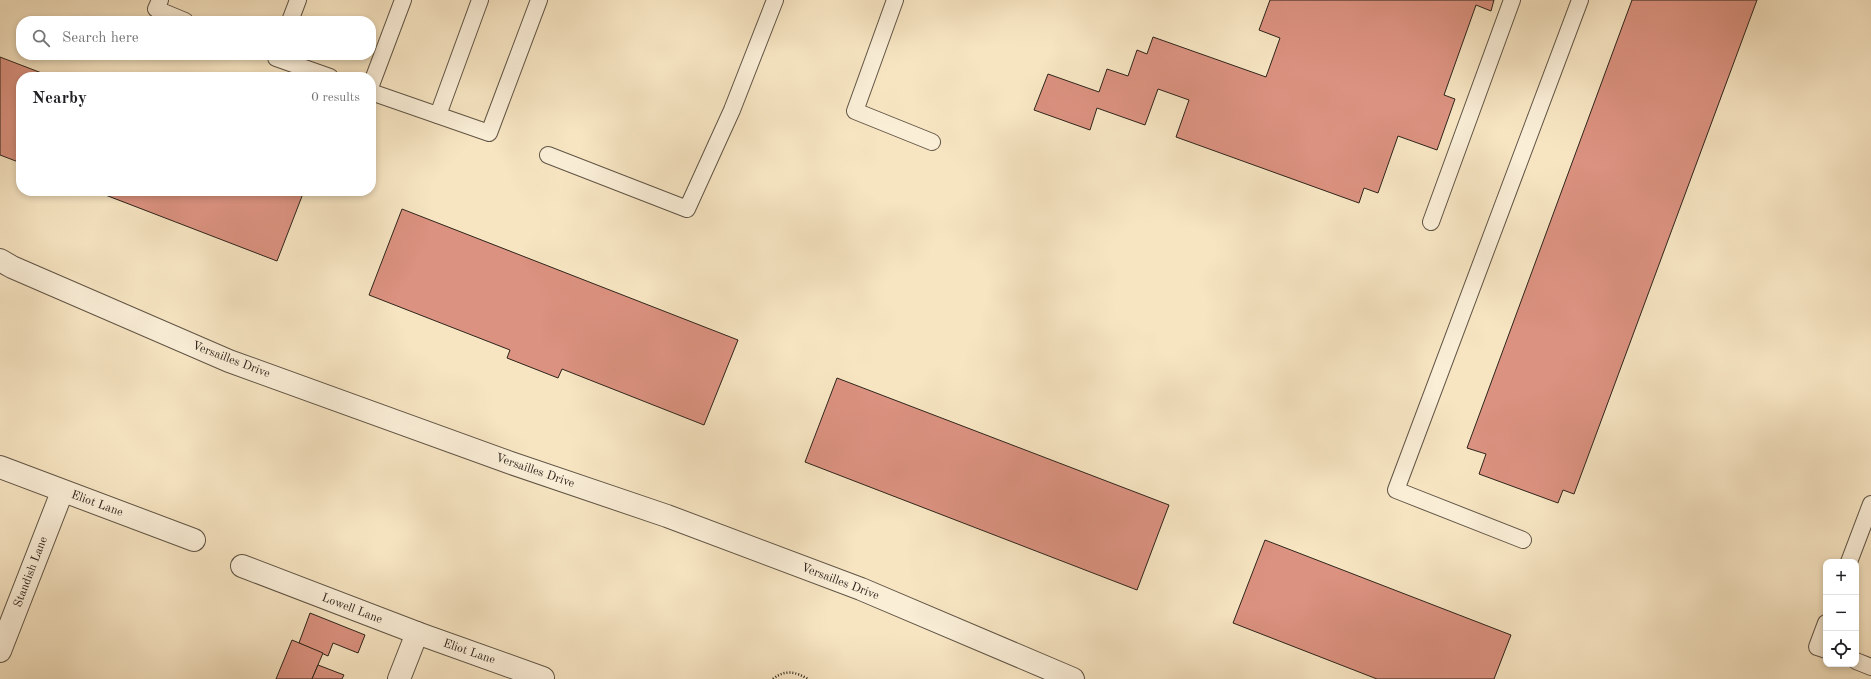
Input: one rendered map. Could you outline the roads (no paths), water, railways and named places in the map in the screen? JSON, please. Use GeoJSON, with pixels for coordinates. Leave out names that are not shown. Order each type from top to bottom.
{"type":"FeatureCollection","features":[{"type":"Feature","properties":{"kind":"street","name":"Versailles Drive"},"geometry":{"type":"LineString","coordinates":[[0,260],[19,270],[229,361],[511,463],[668,516],[861,590],[1073,679]]}},
{"type":"Feature","properties":{"kind":"street","name":"Eliot Lane"},"geometry":{"type":"LineString","coordinates":[[0,467],[62,492],[194,540]]}},
{"type":"Feature","properties":{"kind":"street","name":"Standish Lane"},"geometry":{"type":"LineString","coordinates":[[0,652],[62,492]]}},
{"type":"Feature","properties":{"kind":"street","name":"Lowell Lane"},"geometry":{"type":"LineString","coordinates":[[242,566],[417,633]]}},
{"type":"Feature","properties":{"kind":"street","name":"Eliot Lane"},"geometry":{"type":"LineString","coordinates":[[417,633],[543,678]]}},
{"type":"Feature","properties":{"kind":"street"},"geometry":{"type":"LineString","coordinates":[[399,679],[417,633]]}},
{"type":"Feature","properties":{"kind":"lane"},"geometry":{"type":"LineString","coordinates":[[160,0],[156,9],[173,16]]}},
{"type":"Feature","properties":{"kind":"lane"},"geometry":{"type":"LineString","coordinates":[[292,16],[298,0]]}},
{"type":"Feature","properties":{"kind":"lane"},"geometry":{"type":"LineString","coordinates":[[376,72],[403,0]]}},
{"type":"Feature","properties":{"kind":"lane"},"geometry":{"type":"LineString","coordinates":[[438,115],[480,0]]}},
{"type":"Feature","properties":{"kind":"lane"},"geometry":{"type":"LineString","coordinates":[[376,94],[489,133],[539,0]]}},
{"type":"Feature","properties":{"kind":"lane"},"geometry":{"type":"LineString","coordinates":[[548,155],[686,209],[732,110],[775,0]]}},
{"type":"Feature","properties":{"kind":"lane"},"geometry":{"type":"LineString","coordinates":[[894,0],[855,110],[932,142]]}},
{"type":"Feature","properties":{"kind":"lane"},"geometry":{"type":"LineString","coordinates":[[1431,222],[1512,0]]}},
{"type":"Feature","properties":{"kind":"lane"},"geometry":{"type":"LineString","coordinates":[[1523,540],[1396,490],[1580,0]]}},
{"type":"Feature","properties":{"kind":"lane"},"geometry":{"type":"LineString","coordinates":[[284,60],[316,72]]}},
{"type":"Feature","properties":{"kind":"lane"},"geometry":{"type":"LineString","coordinates":[[1850,559],[1871,504]]}},
{"type":"Feature","properties":{"kind":"lane"},"geometry":{"type":"LineString","coordinates":[[1823,631],[1817,646],[1823,649]]}},
{"type":"Feature","properties":{"kind":"lane"},"geometry":{"type":"LineString","coordinates":[[1859,662],[1871,667]]}}]}
